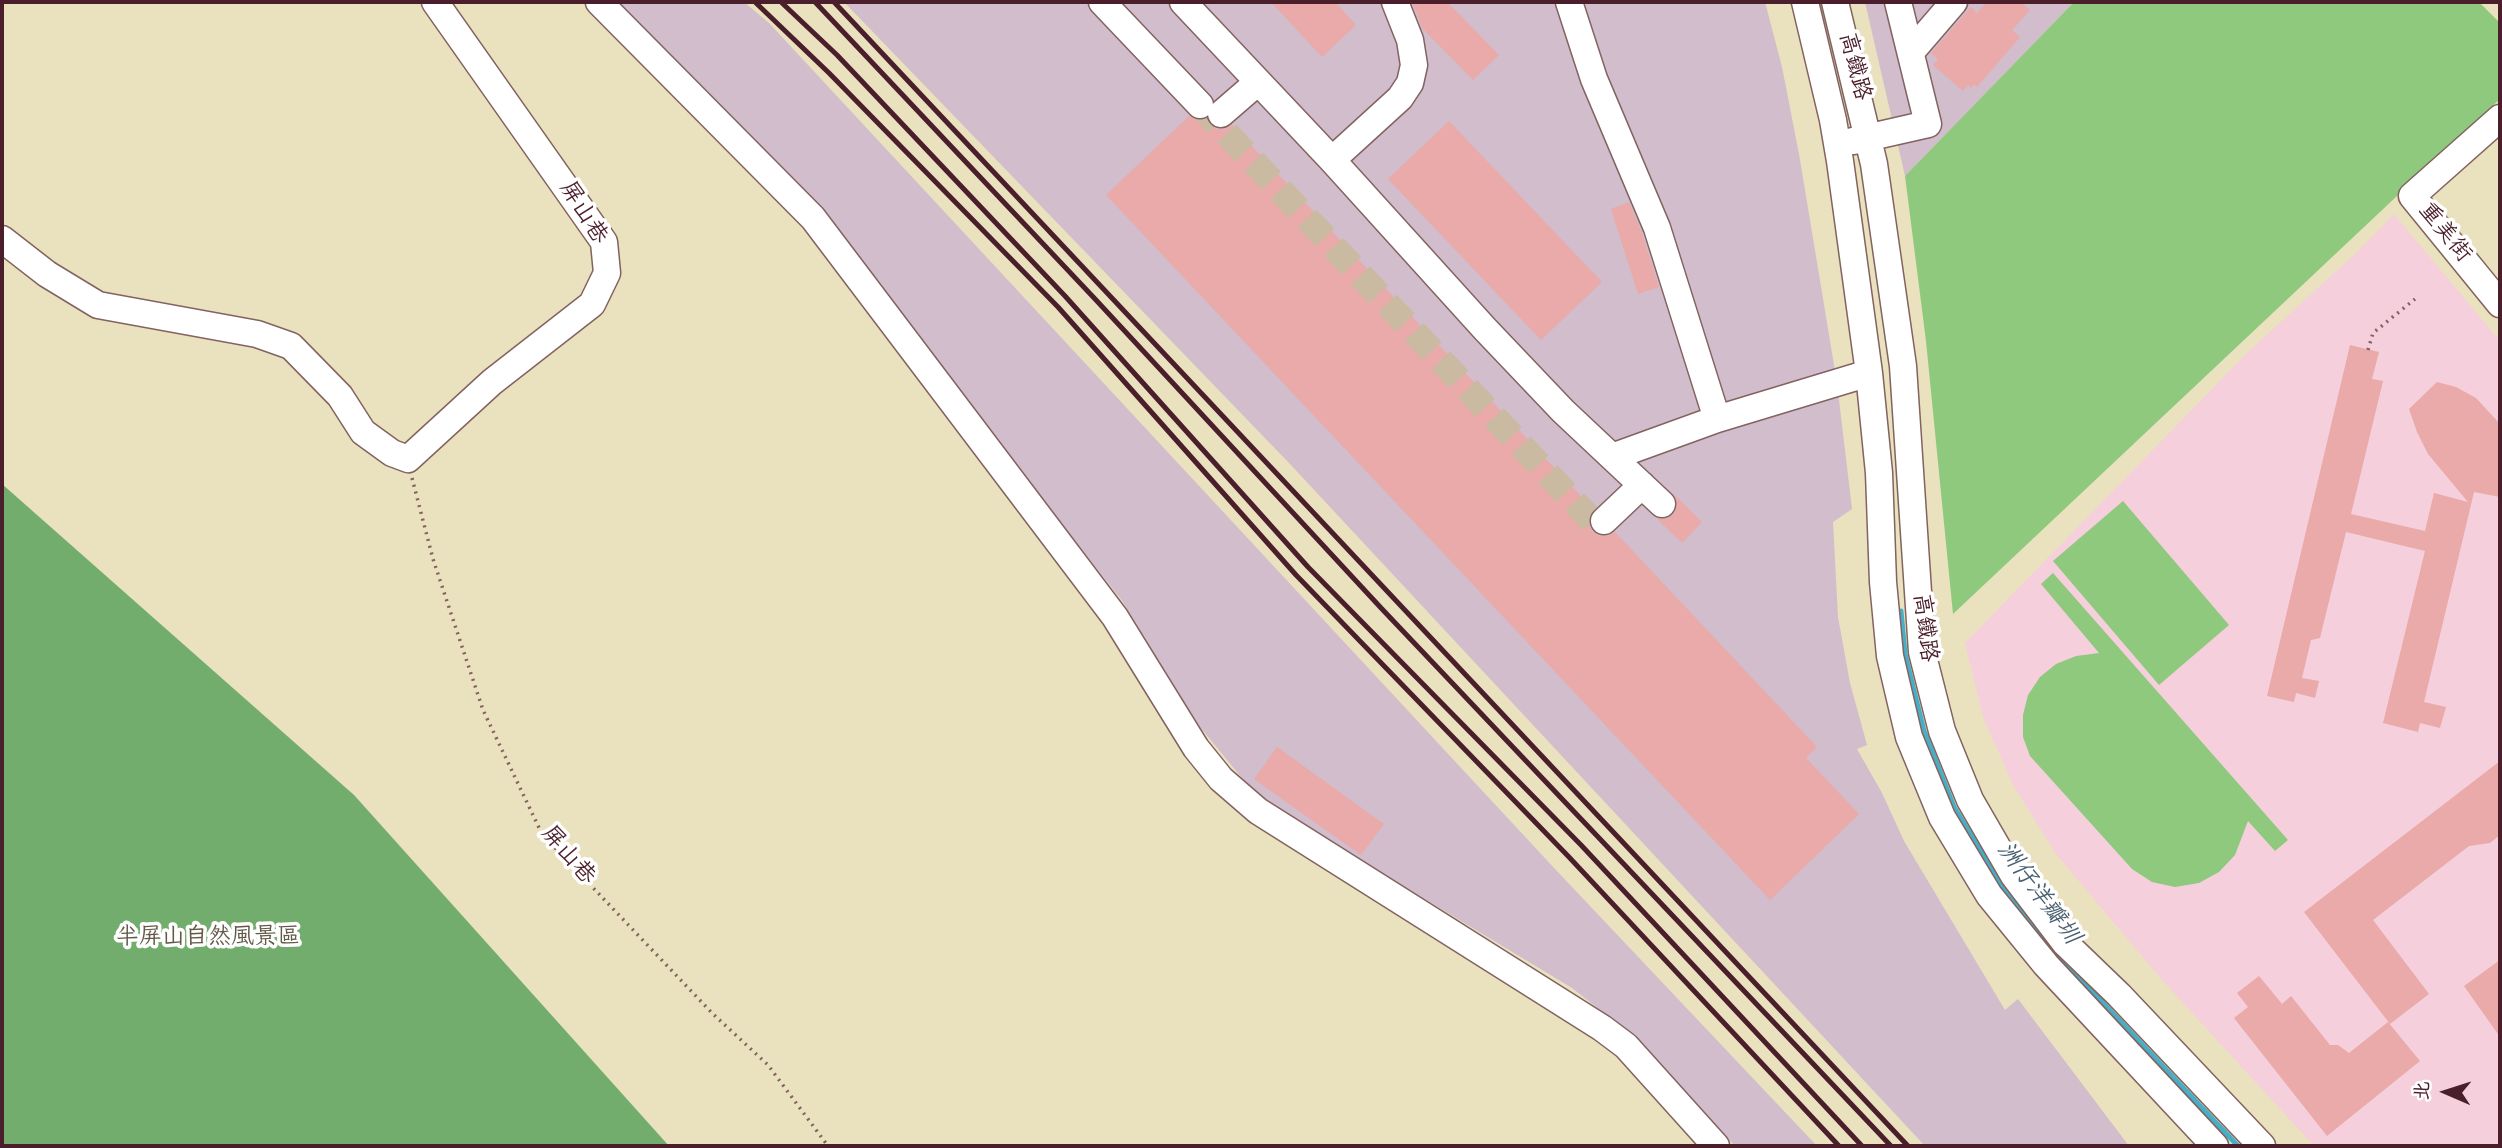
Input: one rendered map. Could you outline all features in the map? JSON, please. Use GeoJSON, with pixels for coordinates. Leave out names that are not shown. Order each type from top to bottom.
{"type":"FeatureCollection","features":[{"type":"Feature","properties":{"kind":"street","name":"屏山巷"},"geometry":{"type":"LineString","coordinates":[[408,459],[492,382],[592,304],[607,272],[604,242],[435,2]]}},
{"type":"Feature","properties":{"kind":"street"},"geometry":{"type":"LineString","coordinates":[[599,2],[813,218],[1115,617],[1196,748],[1221,779],[1258,811],[1602,1028],[1626,1046],[1717,1146]]}},
{"type":"Feature","properties":{"kind":"street"},"geometry":{"type":"LineString","coordinates":[[1102,2],[1211,110],[1258,82]]}},
{"type":"Feature","properties":{"kind":"street"},"geometry":{"type":"LineString","coordinates":[[1183,2],[1563,411],[1662,504]]}},
{"type":"Feature","properties":{"kind":"street"},"geometry":{"type":"LineString","coordinates":[[1332,160],[1400,98],[1410,83],[1414,65],[1410,40],[1395,2]]}},
{"type":"Feature","properties":{"kind":"street"},"geometry":{"type":"LineString","coordinates":[[1569,2],[1594,79],[1657,228],[1717,419]]}},
{"type":"Feature","properties":{"kind":"street","name":"高鐵路"},"geometry":{"type":"LineString","coordinates":[[1805,2],[1837,144],[1869,373],[1879,473],[1883,582],[1890,656],[1909,737],[1942,817],[1989,895],[2046,965],[2215,1146]]}},
{"type":"Feature","properties":{"kind":"street","name":"高鐵路"},"geometry":{"type":"LineString","coordinates":[[1835,2],[1869,137],[1903,366],[1922,652],[1942,731],[1970,800],[2014,876],[2058,933],[2262,1146]]}},
{"type":"Feature","properties":{"kind":"street"},"geometry":{"type":"LineString","coordinates":[[1837,144],[1928,124],[1898,2]]}},
{"type":"Feature","properties":{"kind":"street"},"geometry":{"type":"LineString","coordinates":[[1911,52],[1954,2]]}},
{"type":"Feature","properties":{"kind":"street","name":"重美街"},"geometry":{"type":"LineString","coordinates":[[2500,118],[2412,196],[2500,304]]}},
{"type":"Feature","properties":{"kind":"street"},"geometry":{"type":"LineString","coordinates":[[2,239],[47,274],[99,305],[257,334],[291,346],[340,396],[363,432],[392,453],[408,459]]}},
{"type":"Feature","properties":{"kind":"street"},"geometry":{"type":"LineString","coordinates":[[1612,457],[1717,419],[1869,373]]}},
{"type":"Feature","properties":{"kind":"street"},"geometry":{"type":"LineString","coordinates":[[1604,521],[1642,485]]}},
{"type":"Feature","properties":{"kind":"path"},"geometry":{"type":"LineString","coordinates":[[2368,350],[2373,333],[2415,299]]}},
{"type":"Feature","properties":{"kind":"path","name":"屏山巷"},"geometry":{"type":"LineString","coordinates":[[408,459],[433,559],[483,710],[542,834],[712,1013],[768,1065],[828,1146]]}},
{"type":"Feature","properties":{"kind":"shaded area"},"geometry":{"type":"Polygon","coordinates":[[[611,2],[744,2],[769,23],[1555,869],[1817,1146],[1735,1146],[1632,1035],[1572,988],[1259,799],[1200,727],[1123,602],[818,213],[611,2]]]}},
{"type":"Feature","properties":{"kind":"shaded area"},"geometry":{"type":"Polygon","coordinates":[[[844,2],[1765,2],[1782,67],[1799,154],[1837,383],[1852,509],[1833,522],[1838,617],[1850,683],[1867,745],[1857,749],[1882,793],[1904,841],[2005,1010],[2018,999],[2129,1146],[1925,1146],[1290,464],[844,2]]]}},
{"type":"Feature","properties":{"kind":"shaded area"},"geometry":{"type":"Polygon","coordinates":[[[1865,2],[2074,2],[1905,176],[1865,2]]]}},
{"type":"Feature","properties":{"kind":"shaded area"},"geometry":{"type":"Polygon","coordinates":[[[2394,214],[2500,341],[2500,1146],[2314,1146],[2162,980],[2056,854],[2013,785],[1983,717],[1965,643],[2249,351],[2357,252],[2394,214]]]}},
{"type":"Feature","properties":{"kind":"green space"},"geometry":{"type":"Polygon","coordinates":[[[2074,2],[2479,2],[2500,23],[2500,99],[1953,614],[1926,341],[1905,176],[2074,2]]]}},
{"type":"Feature","properties":{"kind":"green space","name":"半屏山自然風景區"},"geometry":{"type":"Polygon","coordinates":[[[2,484],[354,795],[669,1146],[2,1146],[2,484]]]}},
{"type":"Feature","properties":{"kind":"green space"},"geometry":{"type":"Polygon","coordinates":[[[2123,501],[2229,625],[2159,685],[2053,561],[2123,501]]]}},
{"type":"Feature","properties":{"kind":"green space"},"geometry":{"type":"Polygon","coordinates":[[[2053,573],[2288,840],[2275,851],[2248,821],[2235,855],[2219,872],[2199,883],[2175,887],[2152,882],[2132,869],[2030,756],[2023,737],[2023,715],[2028,695],[2040,677],[2056,664],[2076,656],[2099,653],[2041,584],[2053,573]]]}},
{"type":"Feature","properties":{"kind":"building"},"geometry":{"type":"Polygon","coordinates":[[[1271,2],[1335,2],[1356,25],[1322,57],[1271,2]]]}},
{"type":"Feature","properties":{"kind":"building"},"geometry":{"type":"Polygon","coordinates":[[[1412,2],[1447,2],[1499,55],[1473,80],[1422,28],[1412,2]]]}},
{"type":"Feature","properties":{"kind":"building"},"geometry":{"type":"Polygon","coordinates":[[[1987,2],[2020,2],[2030,10],[2012,30],[2020,37],[1977,87],[1974,84],[1971,88],[1968,85],[1963,91],[1933,65],[1938,59],[1931,53],[1971,7],[1977,13],[1987,2]]]}},
{"type":"Feature","properties":{"kind":"building"},"geometry":{"type":"Polygon","coordinates":[[[1189,116],[1196,120],[1206,119],[1217,129],[1232,125],[1593,509],[1589,517],[1592,531],[1600,536],[1615,532],[1817,747],[1806,758],[1859,814],[1770,900],[1106,195],[1189,116]]]}},
{"type":"Feature","properties":{"kind":"building"},"geometry":{"type":"Polygon","coordinates":[[[1449,121],[1602,282],[1541,340],[1388,179],[1449,121]]]}},
{"type":"Feature","properties":{"kind":"building"},"geometry":{"type":"Polygon","coordinates":[[[1629,202],[1659,287],[1638,294],[1611,209],[1629,202]]]}},
{"type":"Feature","properties":{"kind":"building"},"geometry":{"type":"Polygon","coordinates":[[[2350,345],[2379,352],[2372,379],[2383,381],[2351,514],[2425,531],[2434,493],[2468,502],[2428,454],[2409,409],[2437,382],[2456,387],[2476,398],[2500,424],[2500,497],[2474,492],[2424,702],[2446,707],[2440,728],[2420,723],[2418,732],[2383,723],[2425,551],[2346,532],[2320,638],[2311,640],[2302,678],[2319,681],[2315,698],[2296,693],[2294,702],[2267,696],[2350,345]]]}},
{"type":"Feature","properties":{"kind":"building"},"geometry":{"type":"Polygon","coordinates":[[[1675,495],[1702,522],[1682,543],[1657,519],[1666,519],[1674,514],[1677,507],[1675,495]]]}},
{"type":"Feature","properties":{"kind":"building"},"geometry":{"type":"Polygon","coordinates":[[[1277,747],[1384,824],[1361,855],[1254,779],[1277,747]]]}},
{"type":"Feature","properties":{"kind":"building"},"geometry":{"type":"Polygon","coordinates":[[[2500,761],[2500,835],[2490,843],[2469,846],[2373,920],[2429,994],[2390,1024],[2304,912],[2500,761]]]}},
{"type":"Feature","properties":{"kind":"building"},"geometry":{"type":"Polygon","coordinates":[[[2500,960],[2500,1037],[2464,986],[2500,960]]]}},
{"type":"Feature","properties":{"kind":"building"},"geometry":{"type":"Polygon","coordinates":[[[2259,976],[2282,1004],[2291,996],[2330,1045],[2338,1045],[2349,1053],[2388,1022],[2420,1061],[2327,1136],[2234,1018],[2248,1007],[2237,993],[2259,976]]]}},
{"type":"Feature","properties":{"kind":"waterway","name":"洲仔洋瓣圳"},"geometry":{"type":"LineString","coordinates":[[1901,611],[1905,654],[1924,731],[1954,807],[2000,883],[2052,949],[2238,1146]]}},
{"type":"Feature","properties":{"kind":"tunnel"},"geometry":{"type":"LineString","coordinates":[[1200,105],[1598,527],[1604,521]]}},
{"type":"Feature","properties":{"kind":"railway"},"geometry":{"type":"LineString","coordinates":[[755,2],[829,73],[1058,307],[1296,575],[1568,856],[1839,1146]]}},
{"type":"Feature","properties":{"kind":"railway"},"geometry":{"type":"LineString","coordinates":[[781,2],[837,55],[1065,296],[1308,567],[1581,845],[1862,1146]]}},
{"type":"Feature","properties":{"kind":"railway"},"geometry":{"type":"LineString","coordinates":[[815,2],[1382,609],[1891,1146]]}},
{"type":"Feature","properties":{"kind":"railway"},"geometry":{"type":"LineString","coordinates":[[834,2],[1908,1146]]}}]}
